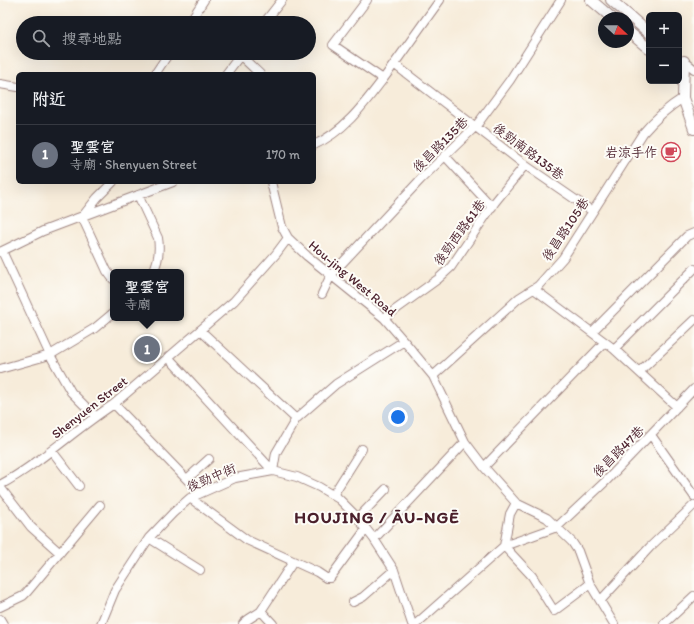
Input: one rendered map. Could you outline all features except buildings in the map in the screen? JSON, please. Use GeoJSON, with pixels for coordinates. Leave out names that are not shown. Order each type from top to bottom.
{"type":"FeatureCollection","features":[{"type":"Feature","properties":{"kind":"street"},"geometry":{"type":"LineString","coordinates":[[194,16],[204,0]]}},
{"type":"Feature","properties":{"kind":"street"},"geometry":{"type":"LineString","coordinates":[[269,16],[282,0]]}},
{"type":"Feature","properties":{"kind":"street"},"geometry":{"type":"LineString","coordinates":[[367,0],[333,45],[383,79]]}},
{"type":"Feature","properties":{"kind":"street"},"geometry":{"type":"LineString","coordinates":[[316,144],[334,134],[349,121],[383,79],[440,0]]}},
{"type":"Feature","properties":{"kind":"street","name":"後昌路135巷"},"geometry":{"type":"LineString","coordinates":[[322,294],[331,275],[421,179],[476,126],[510,80],[561,0]]}},
{"type":"Feature","properties":{"kind":"street"},"geometry":{"type":"LineString","coordinates":[[590,0],[605,12]]}},
{"type":"Feature","properties":{"kind":"street"},"geometry":{"type":"LineString","coordinates":[[611,0],[646,30]]}},
{"type":"Feature","properties":{"kind":"street"},"geometry":{"type":"LineString","coordinates":[[634,36],[648,48]]}},
{"type":"Feature","properties":{"kind":"street"},"geometry":{"type":"LineString","coordinates":[[156,72],[164,60]]}},
{"type":"Feature","properties":{"kind":"street"},"geometry":{"type":"LineString","coordinates":[[228,72],[236,60]]}},
{"type":"Feature","properties":{"kind":"street"},"geometry":{"type":"LineString","coordinates":[[247,60],[258,72]]}},
{"type":"Feature","properties":{"kind":"street"},"geometry":{"type":"LineString","coordinates":[[682,61],[694,70]]}},
{"type":"Feature","properties":{"kind":"street","name":"後勁南路135巷"},"geometry":{"type":"LineString","coordinates":[[394,64],[525,165],[592,212]]}},
{"type":"Feature","properties":{"kind":"street"},"geometry":{"type":"LineString","coordinates":[[682,79],[683,98],[694,130]]}},
{"type":"Feature","properties":{"kind":"street"},"geometry":{"type":"LineString","coordinates":[[0,84],[16,87]]}},
{"type":"Feature","properties":{"kind":"street","name":"後昌路105巷"},"geometry":{"type":"LineString","coordinates":[[433,376],[519,298],[538,286],[563,258],[643,133],[655,118],[683,98]]}},
{"type":"Feature","properties":{"kind":"street"},"geometry":{"type":"LineString","coordinates":[[445,156],[492,207]]}},
{"type":"Feature","properties":{"kind":"street","name":"後勁西路61巷"},"geometry":{"type":"LineString","coordinates":[[384,318],[438,280],[451,267],[492,207],[525,165]]}},
{"type":"Feature","properties":{"kind":"street"},"geometry":{"type":"LineString","coordinates":[[82,216],[96,198],[111,184]]}},
{"type":"Feature","properties":{"kind":"street"},"geometry":{"type":"LineString","coordinates":[[95,416],[71,392],[50,356],[1,252],[43,231],[167,184]]}},
{"type":"Feature","properties":{"kind":"street","name":"Hou-jing West Road"},"geometry":{"type":"LineString","coordinates":[[271,184],[282,227],[288,238],[307,256],[384,318],[404,341],[433,376],[465,442],[484,467],[516,503],[540,514],[557,527],[572,542],[578,551],[590,584],[614,624]]}},
{"type":"Feature","properties":{"kind":"street"},"geometry":{"type":"LineString","coordinates":[[138,194],[158,238],[159,246],[154,269]]}},
{"type":"Feature","properties":{"kind":"street"},"geometry":{"type":"LineString","coordinates":[[82,216],[106,271],[110,276]]}},
{"type":"Feature","properties":{"kind":"street"},"geometry":{"type":"LineString","coordinates":[[592,332],[687,236],[694,233]]}},
{"type":"Feature","properties":{"kind":"street","name":"Shenyuen Street"},"geometry":{"type":"LineString","coordinates":[[0,486],[29,468],[95,416],[114,404],[234,301],[288,238]]}},
{"type":"Feature","properties":{"kind":"street"},"geometry":{"type":"LineString","coordinates":[[614,349],[694,269]]}},
{"type":"Feature","properties":{"kind":"street"},"geometry":{"type":"LineString","coordinates":[[534,289],[614,349],[677,407]]}},
{"type":"Feature","properties":{"kind":"street"},"geometry":{"type":"LineString","coordinates":[[0,369],[50,356],[95,328],[110,316]]}},
{"type":"Feature","properties":{"kind":"street"},"geometry":{"type":"LineString","coordinates":[[639,372],[694,320]]}},
{"type":"Feature","properties":{"kind":"street"},"geometry":{"type":"LineString","coordinates":[[200,330],[296,419]]}},
{"type":"Feature","properties":{"kind":"street"},"geometry":{"type":"LineString","coordinates":[[273,472],[276,453],[296,419],[336,384],[404,341]]}},
{"type":"Feature","properties":{"kind":"street"},"geometry":{"type":"LineString","coordinates":[[484,467],[605,342]]}},
{"type":"Feature","properties":{"kind":"street"},"geometry":{"type":"LineString","coordinates":[[168,357],[273,472]]}},
{"type":"Feature","properties":{"kind":"street","name":"後昌路47巷"},"geometry":{"type":"LineString","coordinates":[[557,527],[607,480],[694,389]]}},
{"type":"Feature","properties":{"kind":"street"},"geometry":{"type":"LineString","coordinates":[[114,404],[200,493]]}},
{"type":"Feature","properties":{"kind":"street"},"geometry":{"type":"LineString","coordinates":[[651,435],[694,496]]}},
{"type":"Feature","properties":{"kind":"street"},"geometry":{"type":"LineString","coordinates":[[374,539],[465,442]]}},
{"type":"Feature","properties":{"kind":"street"},"geometry":{"type":"LineString","coordinates":[[333,495],[362,449]]}},
{"type":"Feature","properties":{"kind":"street"},"geometry":{"type":"LineString","coordinates":[[52,451],[79,486]]}},
{"type":"Feature","properties":{"kind":"street"},"geometry":{"type":"LineString","coordinates":[[187,479],[210,459]]}},
{"type":"Feature","properties":{"kind":"street","name":"後勁中街"},"geometry":{"type":"LineString","coordinates":[[101,624],[115,590],[150,538],[173,513],[190,498],[235,478],[273,472],[297,477],[319,487],[339,499],[358,518],[374,539],[394,570],[412,624]]}},
{"type":"Feature","properties":{"kind":"street"},"geometry":{"type":"LineString","coordinates":[[0,486],[31,527],[60,553]]}},
{"type":"Feature","properties":{"kind":"street"},"geometry":{"type":"LineString","coordinates":[[358,518],[386,489]]}},
{"type":"Feature","properties":{"kind":"street"},"geometry":{"type":"LineString","coordinates":[[190,498],[247,540],[317,572],[326,578],[330,578],[366,529]]}},
{"type":"Feature","properties":{"kind":"street"},"geometry":{"type":"LineString","coordinates":[[504,546],[510,514],[516,503]]}},
{"type":"Feature","properties":{"kind":"street"},"geometry":{"type":"LineString","coordinates":[[0,607],[23,596],[100,505]]}},
{"type":"Feature","properties":{"kind":"street"},"geometry":{"type":"LineString","coordinates":[[600,600],[650,546],[694,505]]}},
{"type":"Feature","properties":{"kind":"street"},"geometry":{"type":"LineString","coordinates":[[416,624],[504,546],[557,527]]}},
{"type":"Feature","properties":{"kind":"street"},"geometry":{"type":"LineString","coordinates":[[150,538],[200,570]]}},
{"type":"Feature","properties":{"kind":"street"},"geometry":{"type":"LineString","coordinates":[[504,546],[532,576],[554,611],[590,584]]}},
{"type":"Feature","properties":{"kind":"street"},"geometry":{"type":"LineString","coordinates":[[243,624],[261,611],[294,562]]}},
{"type":"Feature","properties":{"kind":"street"},"geometry":{"type":"LineString","coordinates":[[354,602],[363,597],[394,570]]}},
{"type":"Feature","properties":{"kind":"street"},"geometry":{"type":"LineString","coordinates":[[664,624],[694,596]]}},
{"type":"Feature","properties":{"kind":"street"},"geometry":{"type":"LineString","coordinates":[[261,611],[272,624]]}},
{"type":"Feature","properties":{"kind":"street"},"geometry":{"type":"LineString","coordinates":[[0,619],[3,624]]}},
{"type":"Feature","properties":{"kind":"place","name":"岩涼手作"},"geometry":{"type":"Point","coordinates":[671,152]}},
{"type":"Feature","properties":{"kind":"place","name":"聖雲宮"},"geometry":{"type":"Point","coordinates":[147,349]}},
{"type":"Feature","properties":{"kind":"district","name":"HOUJING / ĀU-NGĒ"},"geometry":{"type":"Point","coordinates":[377,517]}}]}
